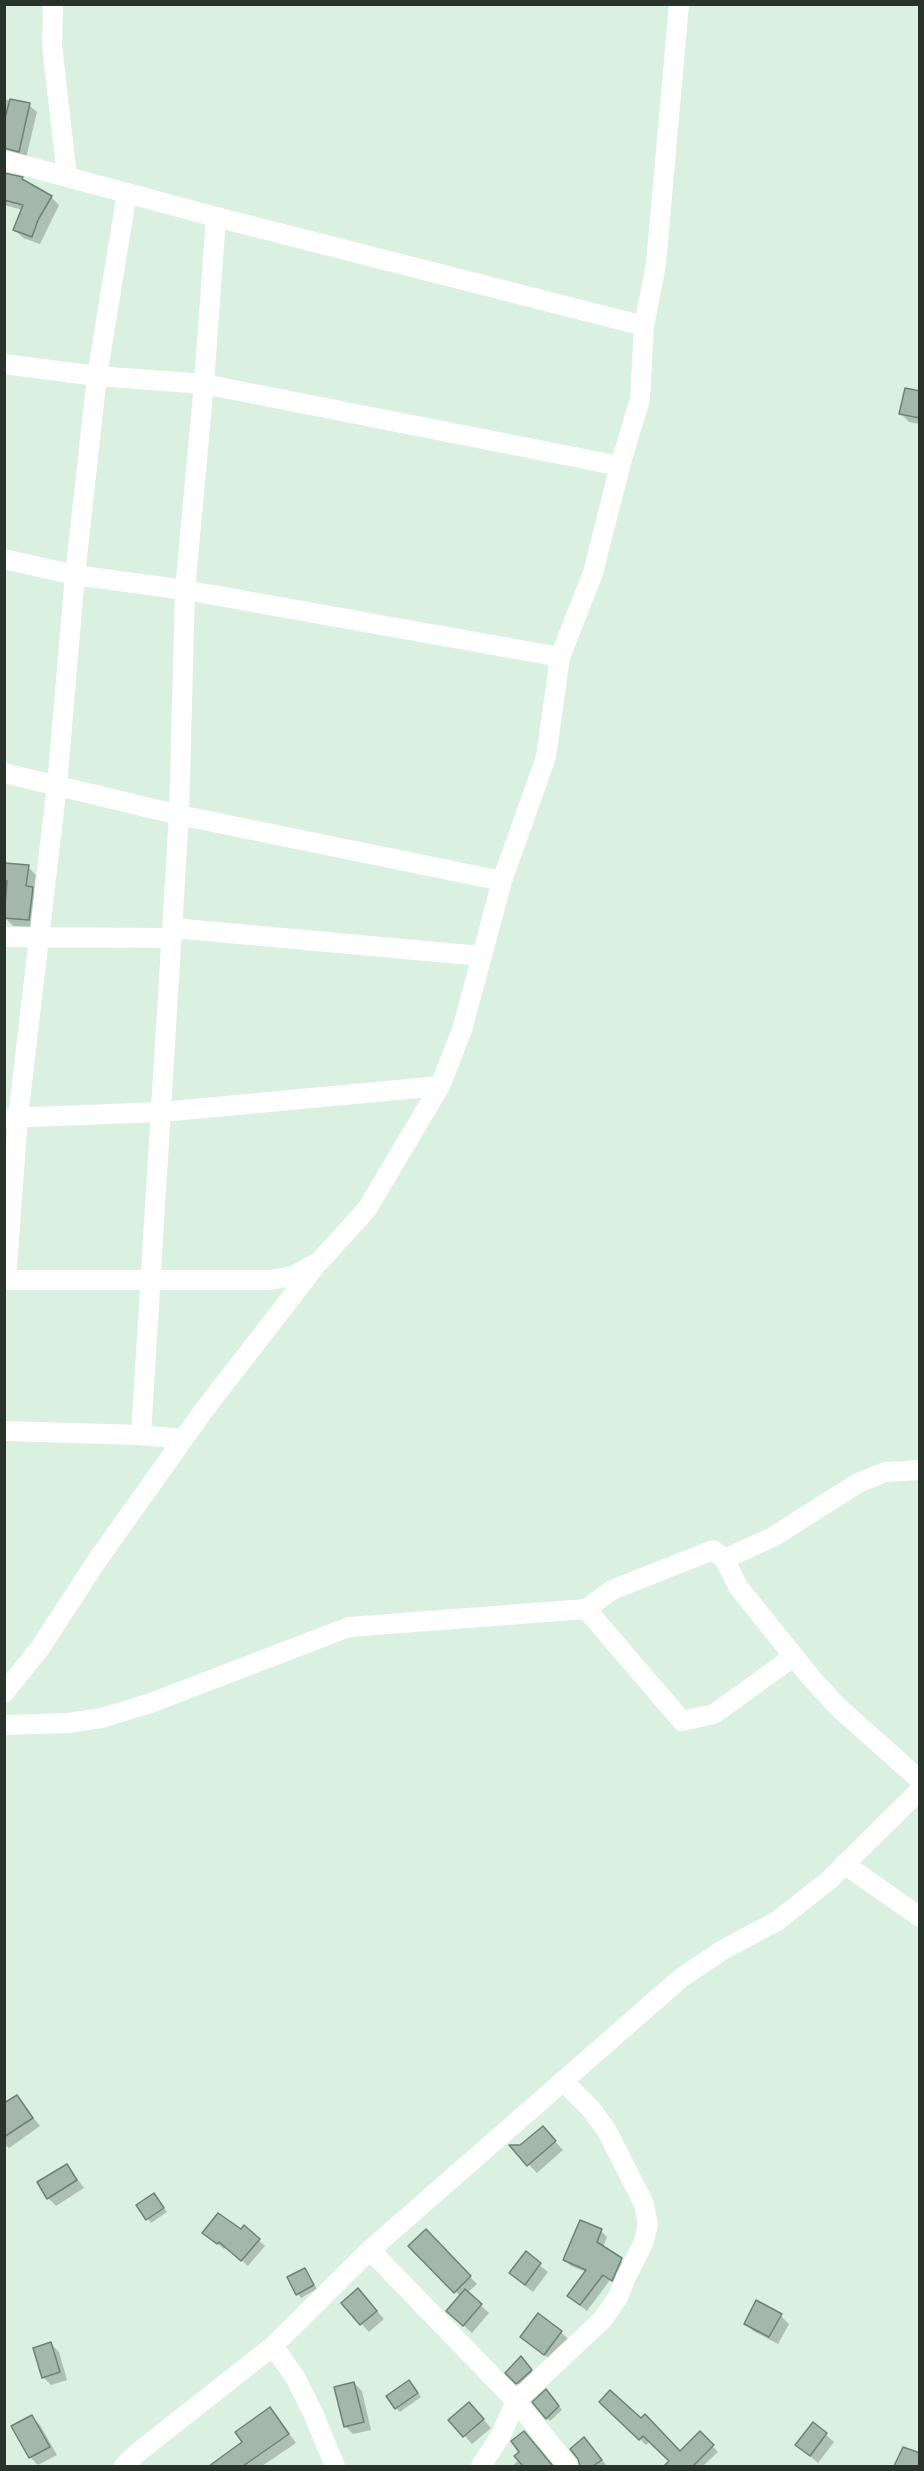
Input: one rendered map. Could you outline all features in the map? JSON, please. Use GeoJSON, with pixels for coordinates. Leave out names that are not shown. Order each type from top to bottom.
{"type":"FeatureCollection","features":[{"type":"Feature","properties":{"kind":"street"},"geometry":{"type":"LineString","coordinates":[[53,4],[52,45],[67,177]]}},
{"type":"Feature","properties":{"kind":"street"},"geometry":{"type":"LineString","coordinates":[[4,1693],[40,1648],[96,1562],[183,1439],[320,1261],[367,1209],[440,1086],[462,1030],[502,881],[546,756],[560,657],[593,573],[620,466],[640,399],[644,326],[656,264],[679,4]]}},
{"type":"Feature","properties":{"kind":"street"},"geometry":{"type":"LineString","coordinates":[[4,160],[216,217],[644,326]]}},
{"type":"Feature","properties":{"kind":"street"},"geometry":{"type":"LineString","coordinates":[[127,193],[97,376],[40,936],[11,1118],[5,1280],[270,1280],[293,1276],[320,1261]]}},
{"type":"Feature","properties":{"kind":"street"},"geometry":{"type":"LineString","coordinates":[[141,1434],[173,933],[179,815],[185,590],[204,384],[216,217]]}},
{"type":"Feature","properties":{"kind":"street"},"geometry":{"type":"LineString","coordinates":[[4,364],[97,376],[204,384],[620,466]]}},
{"type":"Feature","properties":{"kind":"street"},"geometry":{"type":"LineString","coordinates":[[4,559],[75,575],[185,590],[560,657]]}},
{"type":"Feature","properties":{"kind":"street"},"geometry":{"type":"LineString","coordinates":[[4,773],[179,815],[502,881]]}},
{"type":"Feature","properties":{"kind":"street"},"geometry":{"type":"LineString","coordinates":[[4,937],[173,933],[481,956]]}},
{"type":"Feature","properties":{"kind":"street"},"geometry":{"type":"LineString","coordinates":[[11,1118],[162,1112],[440,1086]]}},
{"type":"Feature","properties":{"kind":"street"},"geometry":{"type":"LineString","coordinates":[[4,1431],[141,1434],[183,1439]]}},
{"type":"Feature","properties":{"kind":"street"},"geometry":{"type":"LineString","coordinates":[[724,1559],[773,1537],[858,1483],[885,1472],[920,1470]]}},
{"type":"Feature","properties":{"kind":"street"},"geometry":{"type":"LineString","coordinates":[[4,1725],[68,1723],[101,1718],[148,1704],[349,1627],[586,1609],[612,1590],[713,1550],[724,1559],[739,1588],[793,1657],[839,1708],[920,1780]]}},
{"type":"Feature","properties":{"kind":"street"},"geometry":{"type":"LineString","coordinates":[[586,1609],[682,1721],[714,1714],[793,1657]]}},
{"type":"Feature","properties":{"kind":"street"},"geometry":{"type":"LineString","coordinates":[[124,2466],[136,2454],[273,2346],[370,2250],[681,1978],[721,1950],[777,1921],[828,1881],[920,1790]]}},
{"type":"Feature","properties":{"kind":"street"},"geometry":{"type":"LineString","coordinates":[[844,1864],[920,1917]]}},
{"type":"Feature","properties":{"kind":"street"},"geometry":{"type":"LineString","coordinates":[[481,2466],[501,2435],[516,2401],[603,2319],[618,2297],[643,2244],[648,2225],[644,2204],[607,2131],[592,2110],[563,2080]]}},
{"type":"Feature","properties":{"kind":"street"},"geometry":{"type":"LineString","coordinates":[[370,2250],[516,2401],[568,2466]]}},
{"type":"Feature","properties":{"kind":"street"},"geometry":{"type":"LineString","coordinates":[[273,2346],[296,2377],[314,2413],[335,2466]]}},
{"type":"Feature","properties":{"kind":"building"},"geometry":{"type":"Polygon","coordinates":[[[10,99],[30,103],[19,152],[4,148],[4,122],[10,99]]]}},
{"type":"Feature","properties":{"kind":"building"},"geometry":{"type":"Polygon","coordinates":[[[4,173],[23,177],[22,179],[52,196],[38,220],[32,237],[13,230],[23,205],[4,200],[4,173]]]}},
{"type":"Feature","properties":{"kind":"building"},"geometry":{"type":"Polygon","coordinates":[[[905,388],[920,391],[920,418],[899,414],[905,388]]]}},
{"type":"Feature","properties":{"kind":"building"},"geometry":{"type":"Polygon","coordinates":[[[4,863],[29,865],[26,886],[33,887],[29,920],[4,918],[7,881],[4,880],[4,863]]]}},
{"type":"Feature","properties":{"kind":"building"},"geometry":{"type":"Polygon","coordinates":[[[17,2095],[33,2118],[4,2137],[4,2103],[17,2095]]]}},
{"type":"Feature","properties":{"kind":"building"},"geometry":{"type":"Polygon","coordinates":[[[543,2126],[556,2141],[527,2166],[509,2145],[520,2145],[543,2126]]]}},
{"type":"Feature","properties":{"kind":"building"},"geometry":{"type":"Polygon","coordinates":[[[67,2164],[77,2180],[47,2199],[37,2182],[67,2164]]]}},
{"type":"Feature","properties":{"kind":"building"},"geometry":{"type":"Polygon","coordinates":[[[154,2193],[164,2208],[146,2220],[136,2205],[154,2193]]]}},
{"type":"Feature","properties":{"kind":"building"},"geometry":{"type":"Polygon","coordinates":[[[218,2213],[241,2229],[244,2225],[260,2239],[241,2261],[219,2242],[217,2244],[202,2233],[218,2213]]]}},
{"type":"Feature","properties":{"kind":"building"},"geometry":{"type":"Polygon","coordinates":[[[580,2220],[602,2229],[597,2242],[622,2258],[612,2281],[603,2275],[580,2305],[567,2296],[586,2270],[563,2260],[580,2220]]]}},
{"type":"Feature","properties":{"kind":"building"},"geometry":{"type":"Polygon","coordinates":[[[426,2229],[471,2276],[454,2293],[408,2246],[426,2229]]]}},
{"type":"Feature","properties":{"kind":"building"},"geometry":{"type":"Polygon","coordinates":[[[526,2251],[541,2263],[525,2285],[509,2273],[526,2251]]]}},
{"type":"Feature","properties":{"kind":"building"},"geometry":{"type":"Polygon","coordinates":[[[305,2268],[314,2285],[296,2295],[287,2277],[305,2268]]]}},
{"type":"Feature","properties":{"kind":"building"},"geometry":{"type":"Polygon","coordinates":[[[358,2288],[377,2311],[360,2325],[341,2303],[358,2288]]]}},
{"type":"Feature","properties":{"kind":"building"},"geometry":{"type":"Polygon","coordinates":[[[465,2289],[482,2304],[463,2326],[446,2311],[465,2289]]]}},
{"type":"Feature","properties":{"kind":"building"},"geometry":{"type":"Polygon","coordinates":[[[756,2300],[782,2314],[769,2337],[744,2324],[756,2300]]]}},
{"type":"Feature","properties":{"kind":"building"},"geometry":{"type":"Polygon","coordinates":[[[538,2313],[562,2331],[544,2355],[520,2337],[538,2313]]]}},
{"type":"Feature","properties":{"kind":"building"},"geometry":{"type":"Polygon","coordinates":[[[51,2342],[60,2372],[42,2378],[33,2348],[51,2342]]]}},
{"type":"Feature","properties":{"kind":"building"},"geometry":{"type":"Polygon","coordinates":[[[521,2356],[532,2370],[516,2384],[505,2373],[521,2356]]]}},
{"type":"Feature","properties":{"kind":"building"},"geometry":{"type":"Polygon","coordinates":[[[409,2380],[418,2393],[395,2409],[386,2396],[409,2380]]]}},
{"type":"Feature","properties":{"kind":"building"},"geometry":{"type":"Polygon","coordinates":[[[354,2382],[364,2422],[344,2427],[334,2387],[354,2382]]]}},
{"type":"Feature","properties":{"kind":"building"},"geometry":{"type":"Polygon","coordinates":[[[546,2389],[559,2406],[546,2419],[532,2402],[546,2389]]]}},
{"type":"Feature","properties":{"kind":"building"},"geometry":{"type":"Polygon","coordinates":[[[610,2390],[641,2418],[645,2414],[680,2451],[700,2431],[714,2445],[693,2466],[664,2466],[669,2461],[643,2436],[639,2440],[599,2402],[610,2390]]]}},
{"type":"Feature","properties":{"kind":"building"},"geometry":{"type":"Polygon","coordinates":[[[469,2402],[484,2419],[463,2437],[448,2420],[469,2402]]]}},
{"type":"Feature","properties":{"kind":"building"},"geometry":{"type":"Polygon","coordinates":[[[270,2407],[289,2434],[243,2466],[209,2466],[242,2442],[235,2432],[270,2407]]]}},
{"type":"Feature","properties":{"kind":"building"},"geometry":{"type":"Polygon","coordinates":[[[32,2415],[50,2447],[29,2458],[11,2426],[32,2415]]]}},
{"type":"Feature","properties":{"kind":"building"},"geometry":{"type":"Polygon","coordinates":[[[813,2422],[827,2433],[810,2456],[795,2445],[813,2422]]]}},
{"type":"Feature","properties":{"kind":"building"},"geometry":{"type":"Polygon","coordinates":[[[524,2431],[553,2466],[523,2466],[514,2456],[519,2452],[511,2441],[524,2431]]]}},
{"type":"Feature","properties":{"kind":"building"},"geometry":{"type":"Polygon","coordinates":[[[584,2437],[602,2460],[593,2466],[580,2466],[578,2459],[570,2449],[584,2437]]]}},
{"type":"Feature","properties":{"kind":"building"},"geometry":{"type":"Polygon","coordinates":[[[903,2447],[920,2453],[920,2466],[894,2466],[903,2447]]]}}]}
